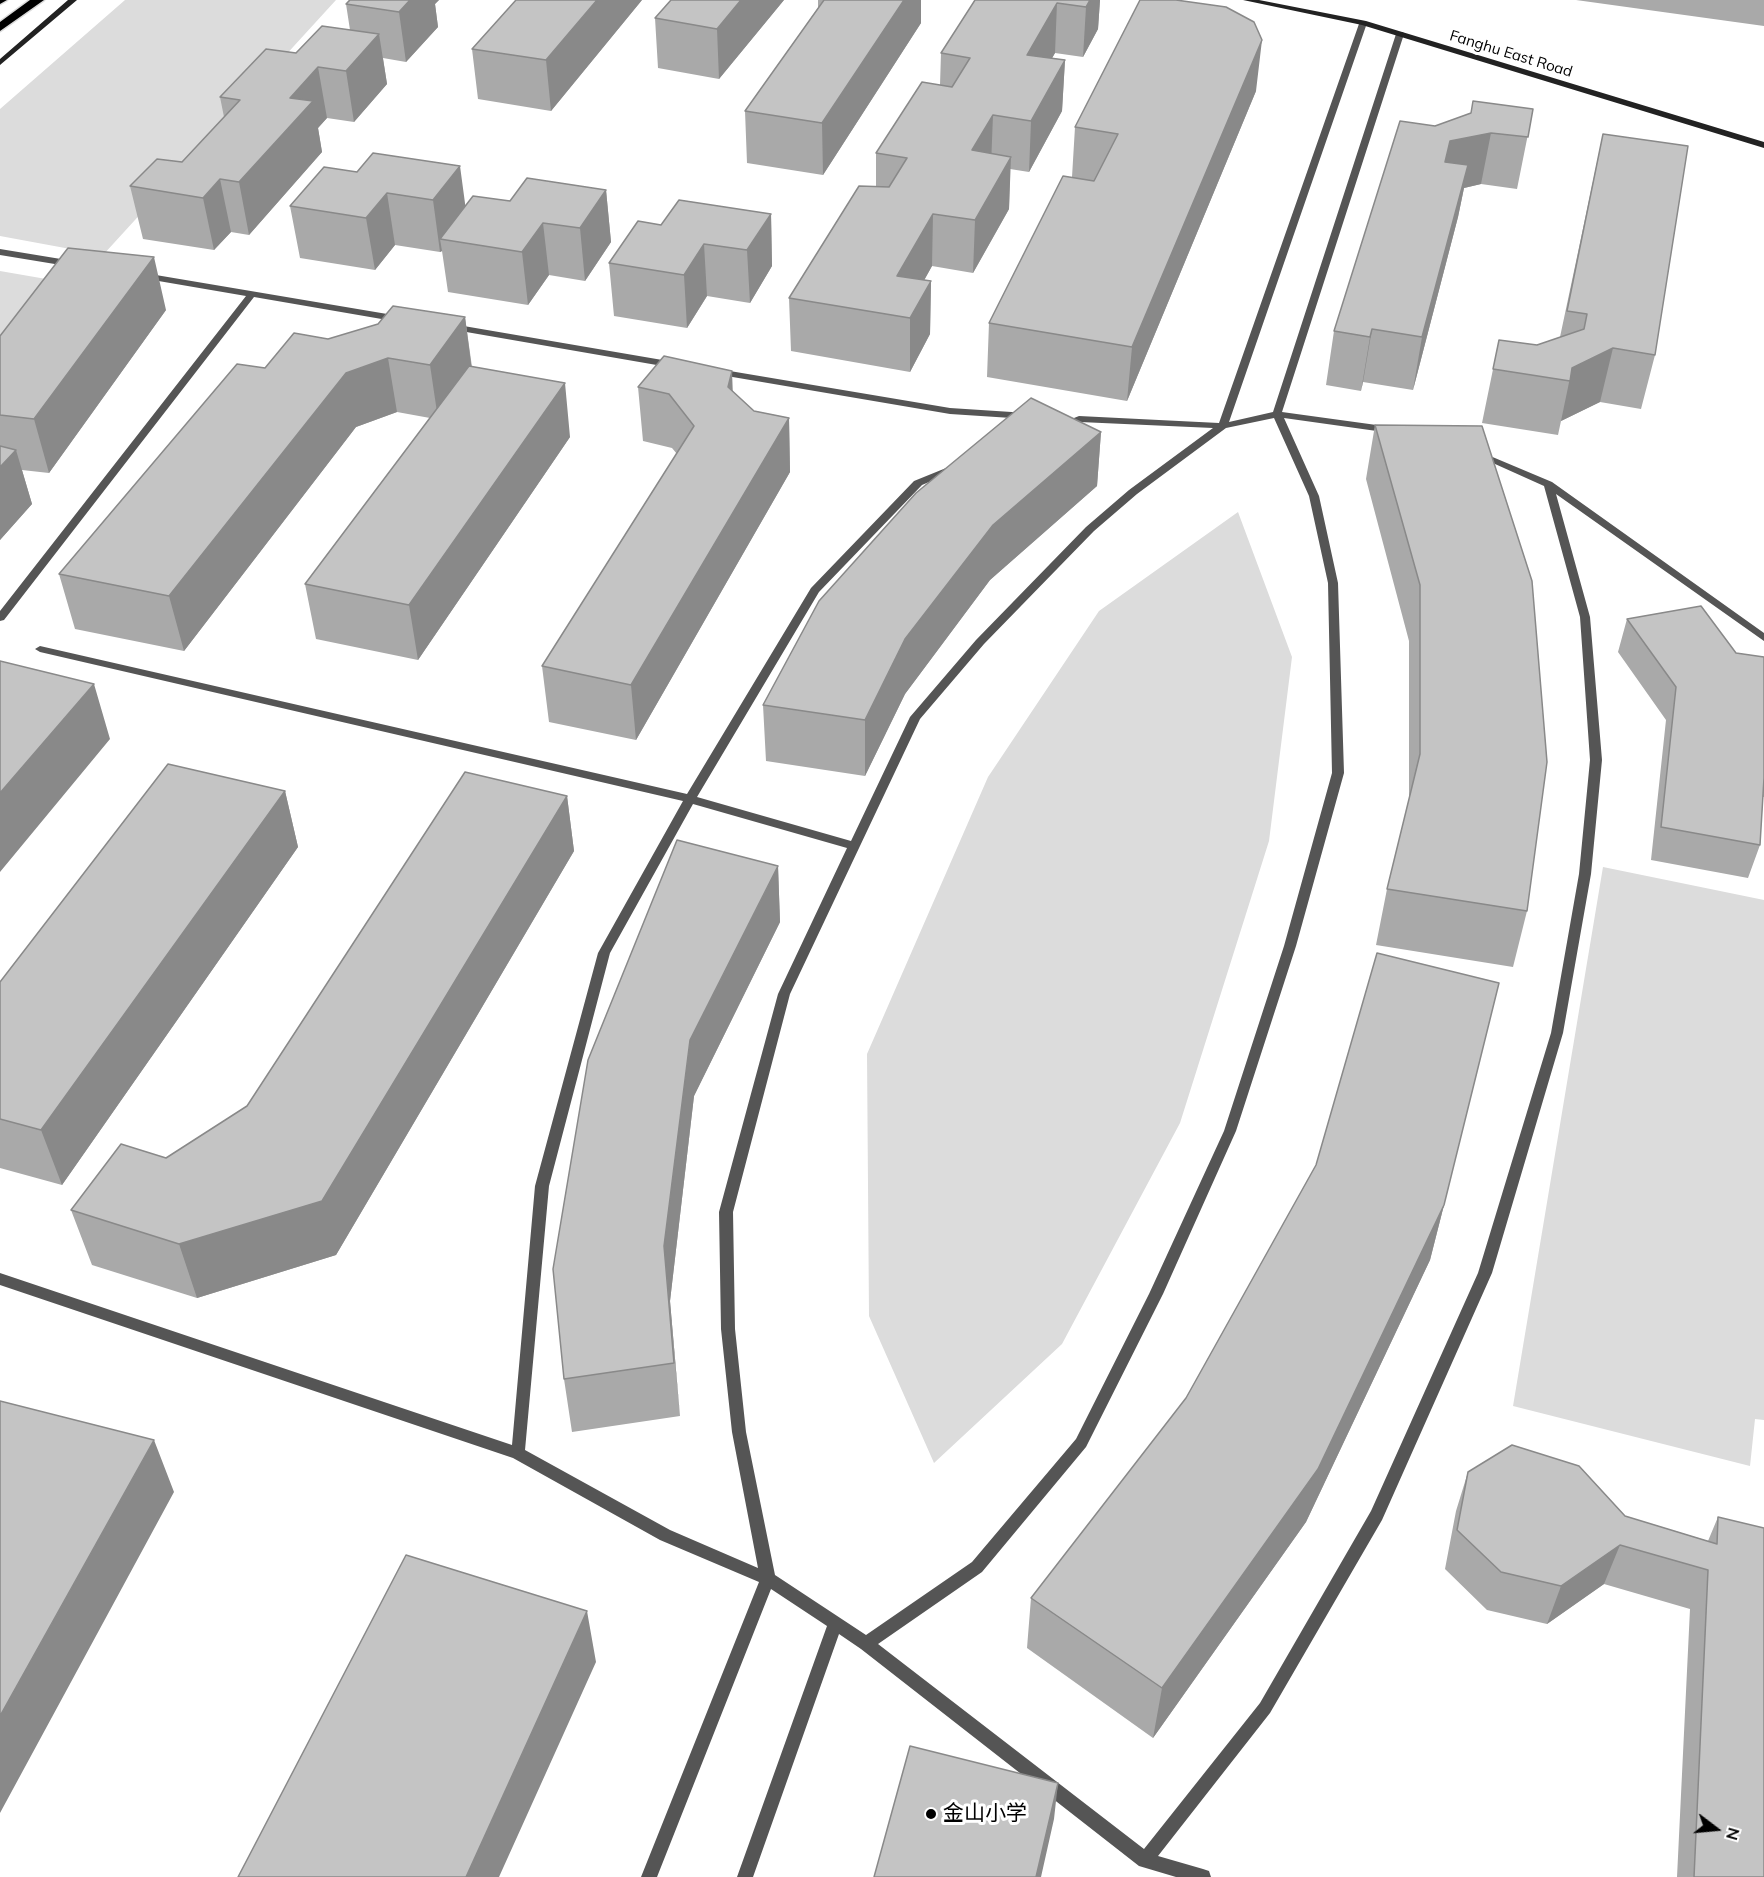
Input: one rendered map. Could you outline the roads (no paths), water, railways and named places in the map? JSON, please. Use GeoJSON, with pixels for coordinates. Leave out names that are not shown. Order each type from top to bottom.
{"type":"FeatureCollection","features":[{"type":"Feature","properties":{"kind":"highway"},"geometry":{"type":"LineString","coordinates":[[0,27],[38,0]]}},
{"type":"Feature","properties":{"kind":"street"},"geometry":{"type":"LineString","coordinates":[[0,63],[73,0]]}},
{"type":"Feature","properties":{"kind":"street","name":"Fanghu East Road"},"geometry":{"type":"LineString","coordinates":[[1247,0],[1363,23],[1764,145]]}},
{"type":"Feature","properties":{"kind":"street"},"geometry":{"type":"LineString","coordinates":[[649,1877],[768,1579],[739,1432],[728,1329],[726,1212],[784,994],[915,717],[980,642],[1090,529],[1133,492],[1223,426],[1363,23]]}},
{"type":"Feature","properties":{"kind":"street"},"geometry":{"type":"LineString","coordinates":[[866,1644],[977,1567],[1081,1443],[1156,1294],[1230,1131],[1290,946],[1338,773],[1333,582],[1314,496],[1277,414],[1400,34]]}},
{"type":"Feature","properties":{"kind":"street"},"geometry":{"type":"LineString","coordinates":[[0,252],[80,266]]}},
{"type":"Feature","properties":{"kind":"street"},"geometry":{"type":"LineString","coordinates":[[138,275],[406,320]]}},
{"type":"Feature","properties":{"kind":"street"},"geometry":{"type":"LineString","coordinates":[[0,618],[252,294]]}},
{"type":"Feature","properties":{"kind":"street"},"geometry":{"type":"LineString","coordinates":[[441,326],[690,367]]}},
{"type":"Feature","properties":{"kind":"street"},"geometry":{"type":"LineString","coordinates":[[713,371],[950,411],[1032,416]]}},
{"type":"Feature","properties":{"kind":"street"},"geometry":{"type":"LineString","coordinates":[[1056,418],[1223,426],[1277,414],[1402,431]]}},
{"type":"Feature","properties":{"kind":"street"},"geometry":{"type":"LineString","coordinates":[[1047,432],[1079,419]]}},
{"type":"Feature","properties":{"kind":"street"},"geometry":{"type":"LineString","coordinates":[[1466,449],[1548,484],[1764,638]]}},
{"type":"Feature","properties":{"kind":"street"},"geometry":{"type":"LineString","coordinates":[[518,1454],[545,1175],[604,953],[690,799],[815,590],[918,483],[961,466]]}},
{"type":"Feature","properties":{"kind":"street"},"geometry":{"type":"LineString","coordinates":[[1144,1860],[1265,1708],[1377,1515],[1485,1273],[1557,1033],[1585,874],[1596,760],[1585,617],[1548,484]]}},
{"type":"Feature","properties":{"kind":"street"},"geometry":{"type":"LineString","coordinates":[[40,649],[690,799],[855,846]]}},
{"type":"Feature","properties":{"kind":"street"},"geometry":{"type":"LineString","coordinates":[[0,1279],[518,1454],[665,1535],[768,1579],[866,1644],[1144,1860],[1203,1877]]}},
{"type":"Feature","properties":{"kind":"street"},"geometry":{"type":"LineString","coordinates":[[745,1877],[835,1624]]}},
{"type":"Feature","properties":{"kind":"place","name":"金山小学"},"geometry":{"type":"Point","coordinates":[931,1814]}}]}
